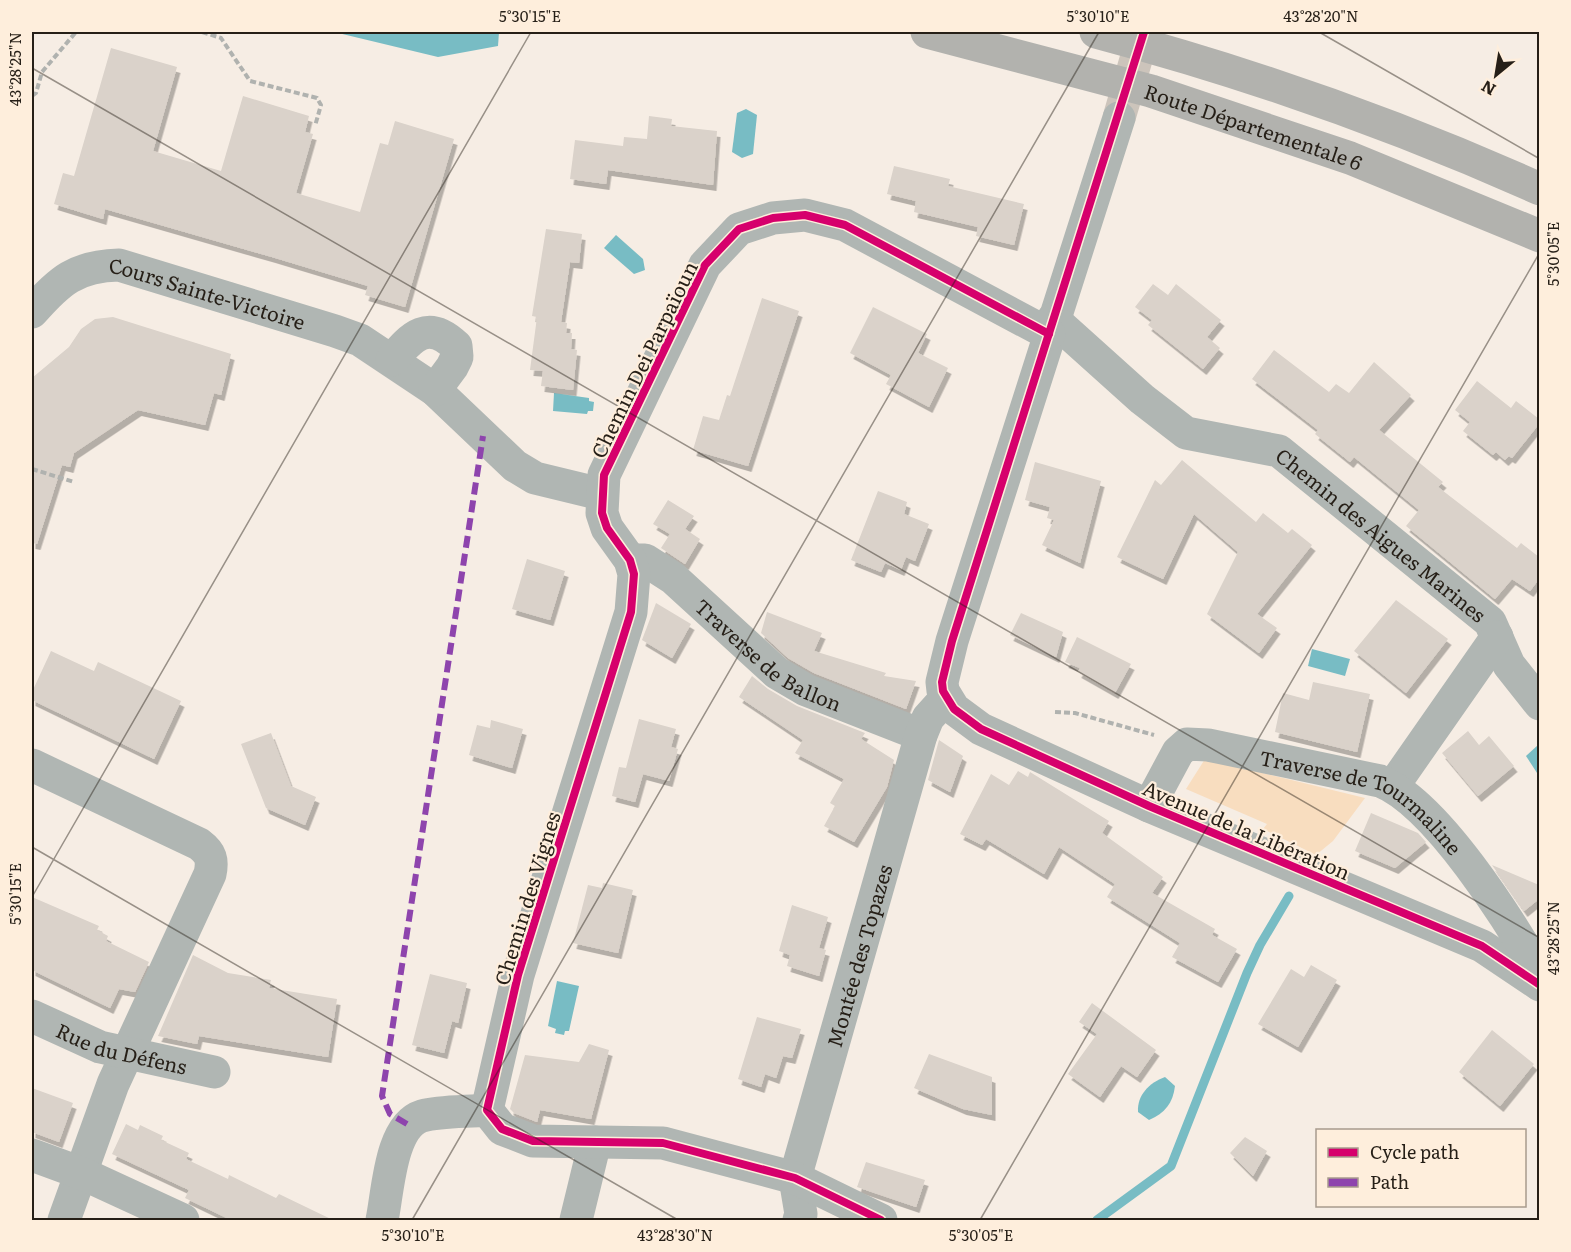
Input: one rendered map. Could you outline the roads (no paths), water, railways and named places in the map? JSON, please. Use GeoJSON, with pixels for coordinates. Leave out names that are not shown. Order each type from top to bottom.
{"type":"FeatureCollection","features":[{"type":"Feature","properties":{"kind":"highway","name":"Route Départementale 6"},"geometry":{"type":"LineString","coordinates":[[927,32],[1151,91],[1350,158],[1539,236]]}},
{"type":"Feature","properties":{"kind":"highway"},"geometry":{"type":"LineString","coordinates":[[1096,32],[1166,51],[1349,112],[1539,189]]}},
{"type":"Feature","properties":{"kind":"street"},"geometry":{"type":"LineString","coordinates":[[946,698],[942,682],[952,641],[1119,118]]}},
{"type":"Feature","properties":{"kind":"street","name":"Chemin Dei Parpaïoun"},"geometry":{"type":"LineString","coordinates":[[601,494],[610,459],[705,265],[739,229],[773,218],[805,215],[845,225],[1051,327]]}},
{"type":"Feature","properties":{"kind":"street","name":"Cours Sainte-Victoire"},"geometry":{"type":"LineString","coordinates":[[32,312],[52,289],[71,275],[95,266],[119,265],[335,331],[360,340],[435,390],[515,466],[536,478],[601,494]]}},
{"type":"Feature","properties":{"kind":"street","name":"Chemin des Aigues Marines"},"geometry":{"type":"LineString","coordinates":[[1051,327],[1186,433],[1278,452],[1490,622],[1503,651],[1539,704]]}},
{"type":"Feature","properties":{"kind":"street"},"geometry":{"type":"LineString","coordinates":[[392,360],[419,334],[430,331],[445,336],[456,346],[456,357],[435,390]]}},
{"type":"Feature","properties":{"kind":"street"},"geometry":{"type":"LineString","coordinates":[[601,494],[602,513],[607,528],[630,560]]}},
{"type":"Feature","properties":{"kind":"street","name":"Traverse de Ballon"},"geometry":{"type":"LineString","coordinates":[[630,560],[645,560],[673,578],[777,673],[806,690],[921,735]]}},
{"type":"Feature","properties":{"kind":"street","name":"Chemin des Vignes"},"geometry":{"type":"LineString","coordinates":[[487,1110],[518,975],[631,612],[634,574],[630,560]]}},
{"type":"Feature","properties":{"kind":"street"},"geometry":{"type":"LineString","coordinates":[[1393,786],[1503,651]]}},
{"type":"Feature","properties":{"kind":"street","name":"Montée des Topazes"},"geometry":{"type":"LineString","coordinates":[[799,1221],[801,1214],[795,1178],[921,735],[928,718],[946,698]]}},
{"type":"Feature","properties":{"kind":"street","name":"Avenue de la Libération"},"geometry":{"type":"LineString","coordinates":[[946,698],[954,709],[981,729],[1149,806],[1482,946],[1539,985]]}},
{"type":"Feature","properties":{"kind":"street","name":"Traverse de Tourmaline"},"geometry":{"type":"LineString","coordinates":[[1149,806],[1178,752],[1187,744],[1208,745],[1380,781],[1393,786],[1425,814],[1457,852],[1526,950],[1539,974]]}},
{"type":"Feature","properties":{"kind":"street"},"geometry":{"type":"LineString","coordinates":[[32,765],[199,844],[211,856],[210,874],[113,1084],[64,1221]]}},
{"type":"Feature","properties":{"kind":"street","name":"Rue du Défens"},"geometry":{"type":"LineString","coordinates":[[32,1016],[86,1042],[214,1072]]}},
{"type":"Feature","properties":{"kind":"street"},"geometry":{"type":"LineString","coordinates":[[382,1221],[398,1138],[407,1124],[422,1116],[487,1110],[502,1129],[533,1141],[663,1143],[795,1178],[881,1221]]}},
{"type":"Feature","properties":{"kind":"street"},"geometry":{"type":"LineString","coordinates":[[576,1221],[595,1142]]}},
{"type":"Feature","properties":{"kind":"street"},"geometry":{"type":"LineString","coordinates":[[32,1155],[81,1173],[183,1221]]}},
{"type":"Feature","properties":{"kind":"water"},"geometry":{"type":"Polygon","coordinates":[[[334,32],[499,32],[498,46],[438,57],[334,32]]]}},
{"type":"Feature","properties":{"kind":"water"},"geometry":{"type":"Polygon","coordinates":[[[746,109],[757,115],[753,154],[742,158],[732,152],[737,113],[746,109]]]}},
{"type":"Feature","properties":{"kind":"water"},"geometry":{"type":"Polygon","coordinates":[[[616,235],[643,259],[645,270],[634,274],[604,248],[616,235]]]}},
{"type":"Feature","properties":{"kind":"water"},"geometry":{"type":"Polygon","coordinates":[[[554,393],[589,398],[589,401],[594,402],[593,411],[588,411],[587,414],[553,411],[554,393]]]}},
{"type":"Feature","properties":{"kind":"water"},"geometry":{"type":"Polygon","coordinates":[[[1312,649],[1350,659],[1345,676],[1308,666],[1312,649]]]}},
{"type":"Feature","properties":{"kind":"water"},"geometry":{"type":"Polygon","coordinates":[[[1538,745],[1540,747],[1539,776],[1526,756],[1538,745]]]}},
{"type":"Feature","properties":{"kind":"water"},"geometry":{"type":"Polygon","coordinates":[[[557,981],[579,986],[569,1031],[565,1031],[564,1035],[555,1033],[556,1029],[548,1026],[557,981]]]}},
{"type":"Feature","properties":{"kind":"water"},"geometry":{"type":"Polygon","coordinates":[[[1165,1077],[1175,1086],[1172,1098],[1164,1111],[1149,1120],[1138,1112],[1140,1100],[1149,1086],[1165,1077]]]}},
{"type":"Feature","properties":{"kind":"waterway"},"geometry":{"type":"LineString","coordinates":[[1097,1220],[1171,1166],[1247,973],[1260,945],[1289,896]]}},
{"type":"Feature","properties":{"kind":"tunnel"},"geometry":{"type":"LineString","coordinates":[[1119,118],[1144,32]]}}]}
